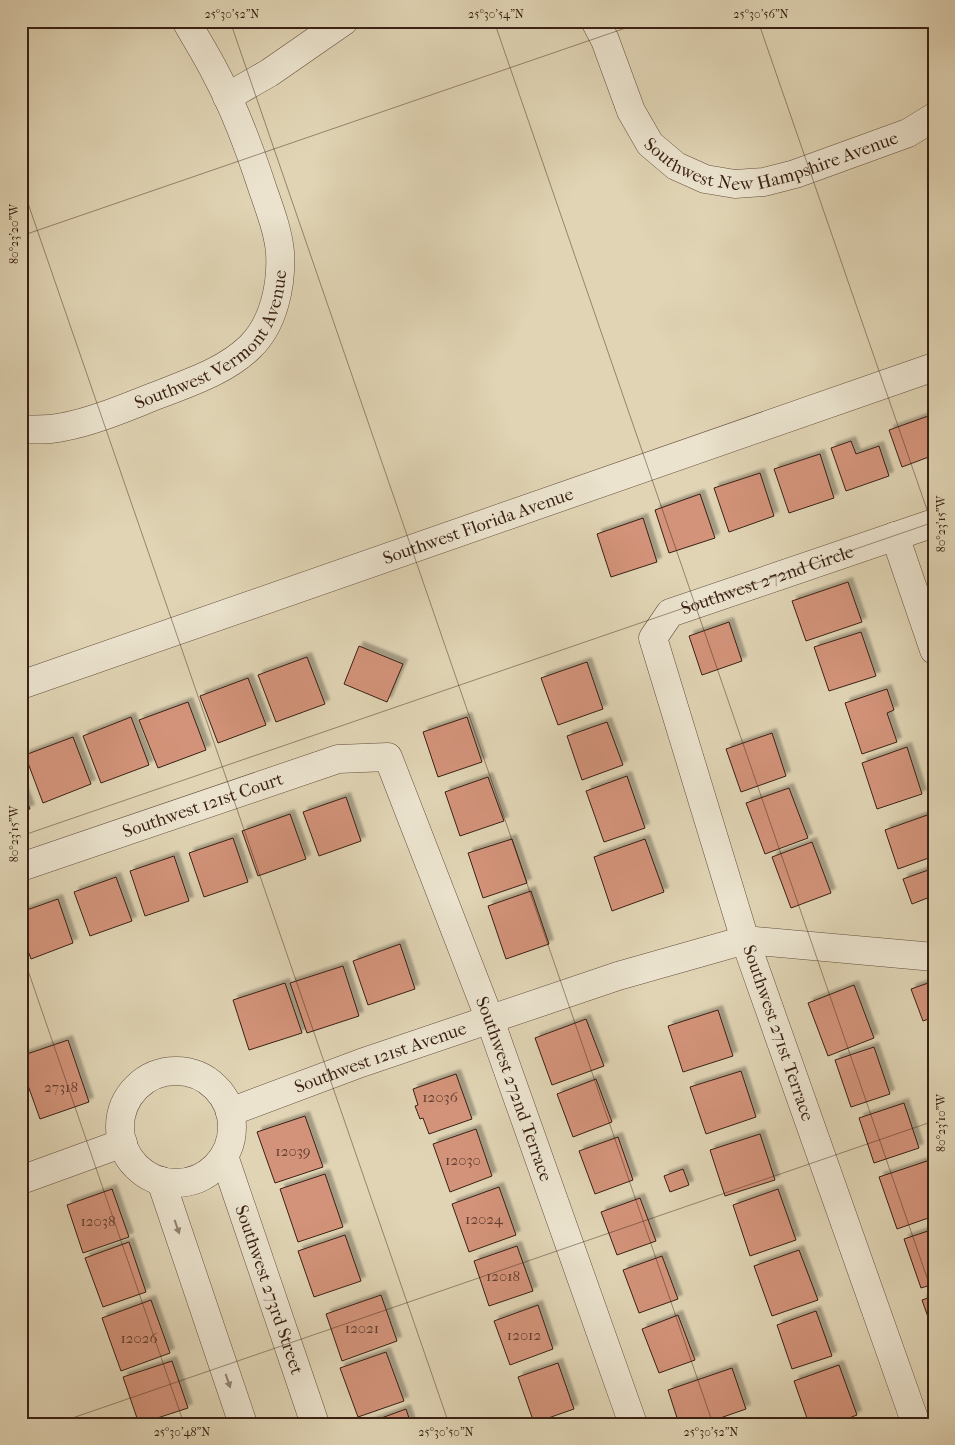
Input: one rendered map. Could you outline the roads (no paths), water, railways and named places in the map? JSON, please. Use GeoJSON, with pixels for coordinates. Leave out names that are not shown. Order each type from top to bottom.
{"type":"FeatureCollection","features":[{"type":"Feature","properties":{"kind":"street","name":"Southwest Vermont Avenue"},"geometry":{"type":"LineString","coordinates":[[21,429],[36,430],[63,427],[96,418],[196,380],[224,366],[250,346],[267,324],[275,302],[280,279],[280,251],[272,216],[239,123],[217,75],[186,21]]}},
{"type":"Feature","properties":{"kind":"street"},"geometry":{"type":"LineString","coordinates":[[227,97],[269,73],[344,21]]}},
{"type":"Feature","properties":{"kind":"street","name":"Southwest New Hampshire Avenue"},"geometry":{"type":"LineString","coordinates":[[595,21],[605,40],[631,111],[650,144],[676,166],[706,179],[735,184],[764,182],[795,174],[908,133],[934,117]]}},
{"type":"Feature","properties":{"kind":"street","name":"Southwest Florida Avenue"},"geometry":{"type":"LineString","coordinates":[[21,685],[934,367]]}},
{"type":"Feature","properties":{"kind":"street"},"geometry":{"type":"LineString","coordinates":[[934,523],[894,536],[934,650]]}},
{"type":"Feature","properties":{"kind":"street","name":"Southwest 272nd Circle"},"geometry":{"type":"LineString","coordinates":[[653,638],[670,613],[894,536]]}},
{"type":"Feature","properties":{"kind":"street","name":"Southwest 271st Terrace"},"geometry":{"type":"LineString","coordinates":[[653,638],[745,940],[916,1424]]}},
{"type":"Feature","properties":{"kind":"street","name":"Southwest 121st Court"},"geometry":{"type":"LineString","coordinates":[[21,867],[338,759],[388,757]]}},
{"type":"Feature","properties":{"kind":"street","name":"Southwest 272nd Terrace"},"geometry":{"type":"LineString","coordinates":[[388,757],[490,1020],[633,1424]]}},
{"type":"Feature","properties":{"kind":"street"},"geometry":{"type":"LineString","coordinates":[[745,940],[934,957]]}},
{"type":"Feature","properties":{"kind":"street","name":"Southwest 121st Avenue"},"geometry":{"type":"LineString","coordinates":[[230,1112],[361,1063],[618,976],[745,940]]}},
{"type":"Feature","properties":{"kind":"street"},"geometry":{"type":"LineString","coordinates":[[178,1071],[196,1075],[212,1084],[224,1098],[230,1112],[232,1134],[227,1152],[216,1167],[201,1178],[184,1183],[165,1182],[148,1176],[134,1164],[124,1148],[120,1130],[122,1112],[130,1095],[143,1082],[160,1073],[178,1071]]}},
{"type":"Feature","properties":{"kind":"street"},"geometry":{"type":"LineString","coordinates":[[21,1180],[123,1143]]}},
{"type":"Feature","properties":{"kind":"street","name":"Southwest 273rd Street"},"geometry":{"type":"LineString","coordinates":[[224,1156],[316,1424]]}},
{"type":"Feature","properties":{"kind":"street"},"geometry":{"type":"LineString","coordinates":[[161,1181],[243,1424]]}}]}
